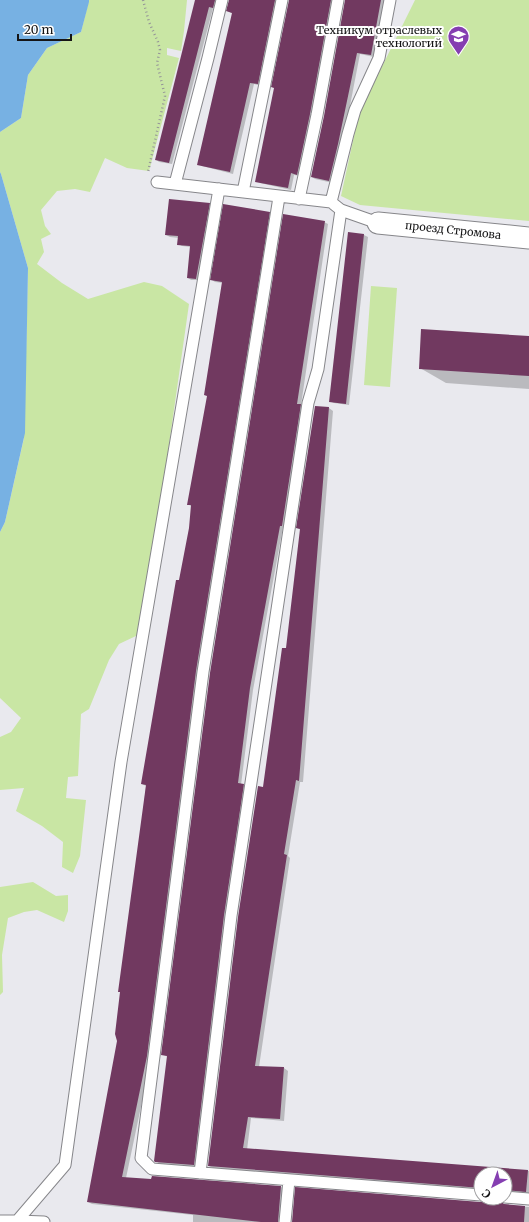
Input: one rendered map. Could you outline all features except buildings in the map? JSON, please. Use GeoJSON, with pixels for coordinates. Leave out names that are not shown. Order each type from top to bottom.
{"type":"FeatureCollection","features":[{"type":"Feature","properties":{"kind":"street","name":"проезд Стромова"},"geometry":{"type":"LineString","coordinates":[[378,223],[529,238]]}},
{"type":"Feature","properties":{"kind":"lane"},"geometry":{"type":"LineString","coordinates":[[175,184],[222,0]]}},
{"type":"Feature","properties":{"kind":"lane"},"geometry":{"type":"LineString","coordinates":[[243,192],[282,0]]}},
{"type":"Feature","properties":{"kind":"lane"},"geometry":{"type":"LineString","coordinates":[[299,199],[317,116],[338,0]]}},
{"type":"Feature","properties":{"kind":"lane"},"geometry":{"type":"LineString","coordinates":[[331,202],[355,110],[379,58],[390,0]]}},
{"type":"Feature","properties":{"kind":"lane"},"geometry":{"type":"LineString","coordinates":[[158,182],[331,202],[341,210],[378,223]]}},
{"type":"Feature","properties":{"kind":"lane"},"geometry":{"type":"LineString","coordinates":[[17,1221],[65,1165],[121,762],[218,189]]}},
{"type":"Feature","properties":{"kind":"lane"},"geometry":{"type":"LineString","coordinates":[[279,197],[204,672],[141,1158],[152,1169],[473,1194]]}},
{"type":"Feature","properties":{"kind":"lane"},"geometry":{"type":"LineString","coordinates":[[200,1173],[231,916],[308,403],[318,369],[341,210]]}},
{"type":"Feature","properties":{"kind":"lane"},"geometry":{"type":"LineString","coordinates":[[285,1222],[289,1180]]}},
{"type":"Feature","properties":{"kind":"lane"},"geometry":{"type":"LineString","coordinates":[[513,1198],[529,1199]]}},
{"type":"Feature","properties":{"kind":"lane"},"geometry":{"type":"LineString","coordinates":[[0,1221],[44,1222]]}},
{"type":"Feature","properties":{"kind":"path"},"geometry":{"type":"LineString","coordinates":[[143,0],[149,22],[160,50],[157,63],[165,96],[147,177],[158,182]]}},
{"type":"Feature","properties":{"kind":"green space"},"geometry":{"type":"Polygon","coordinates":[[[89,0],[187,0],[181,51],[167,48],[167,55],[179,58],[149,171],[127,168],[105,158],[90,192],[75,189],[57,191],[41,210],[45,226],[51,234],[41,239],[44,252],[37,264],[62,283],[88,299],[144,282],[162,286],[189,304],[161,501],[138,635],[119,644],[109,660],[89,709],[81,714],[78,776],[68,777],[66,798],[86,800],[80,856],[73,873],[62,867],[63,842],[42,826],[16,811],[24,788],[0,790],[0,737],[11,732],[21,718],[0,698],[0,532],[5,522],[24,438],[28,268],[0,172],[0,132],[21,118],[28,75],[47,48],[81,32],[89,0]]]}},
{"type":"Feature","properties":{"kind":"green space","name":"Техникум отраслевых технологий"},"geometry":{"type":"Polygon","coordinates":[[[415,0],[529,0],[529,221],[360,205],[341,196],[359,113],[415,0]]]}},
{"type":"Feature","properties":{"kind":"green space"},"geometry":{"type":"Polygon","coordinates":[[[371,286],[397,288],[390,387],[364,385],[371,286]]]}},
{"type":"Feature","properties":{"kind":"green space"},"geometry":{"type":"Polygon","coordinates":[[[33,882],[56,896],[68,895],[68,911],[64,922],[37,910],[24,912],[8,918],[2,955],[3,992],[0,995],[0,887],[33,882]]]}},
{"type":"Feature","properties":{"kind":"water"},"geometry":{"type":"Polygon","coordinates":[[[0,0],[89,0],[89,2],[81,32],[47,48],[28,75],[21,118],[0,132],[0,0]]]}},
{"type":"Feature","properties":{"kind":"water"},"geometry":{"type":"Polygon","coordinates":[[[0,172],[28,268],[25,433],[5,522],[0,532],[0,172]]]}},
{"type":"Feature","properties":{"kind":"place","name":"Техникум отраслевых технологий"},"geometry":{"type":"Point","coordinates":[458,56]}}]}
